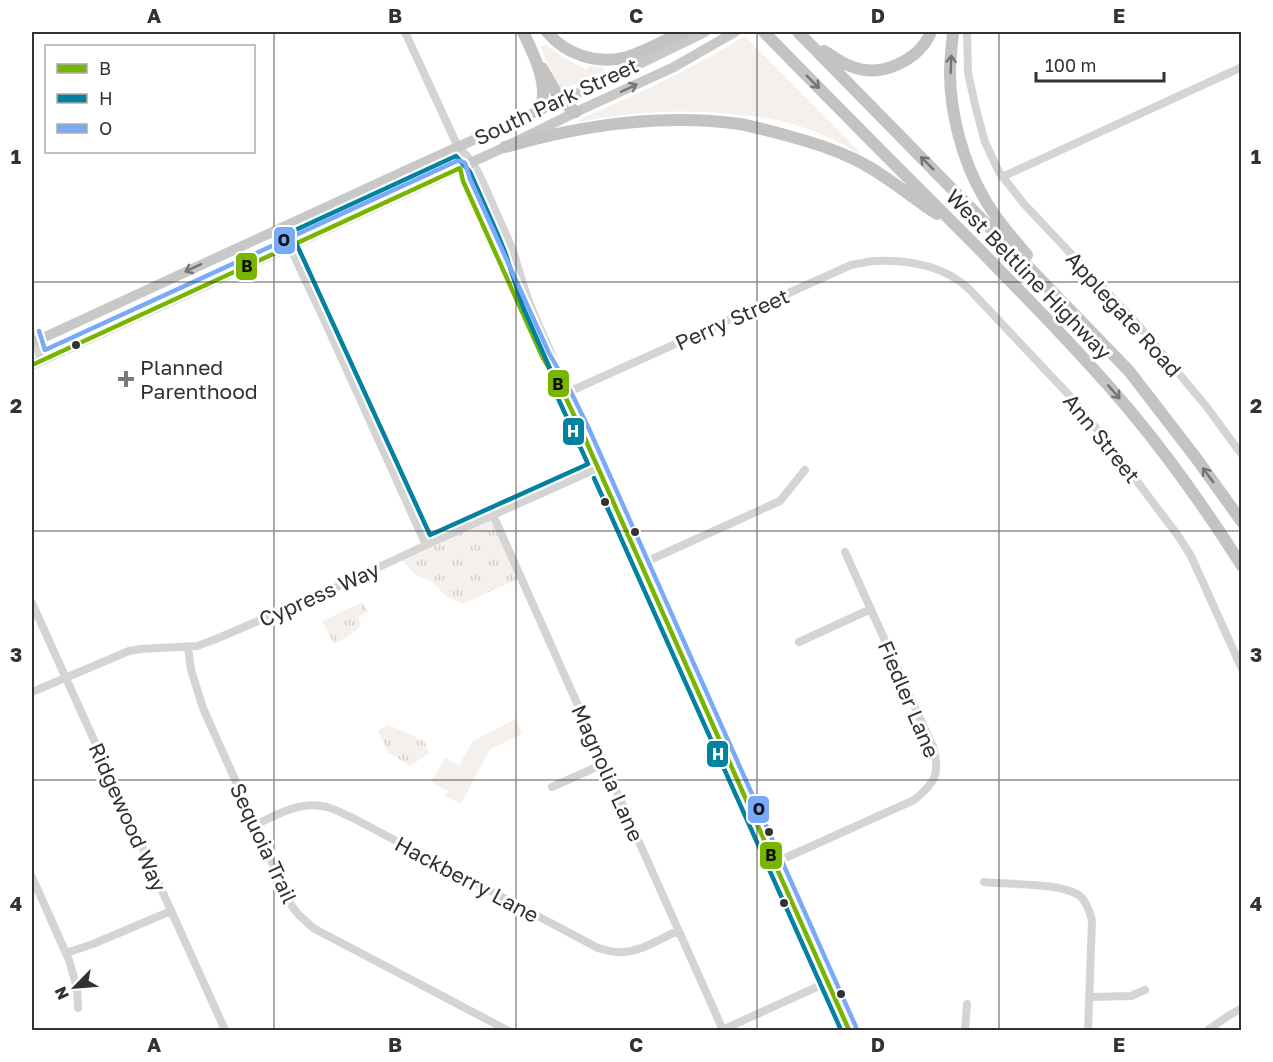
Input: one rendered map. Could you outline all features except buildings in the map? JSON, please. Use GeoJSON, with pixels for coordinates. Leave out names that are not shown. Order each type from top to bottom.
{"type":"FeatureCollection","features":[{"type":"Feature","properties":{"kind":"highway"},"geometry":{"type":"LineString","coordinates":[[523,32],[533,54],[561,101],[576,112]]}},
{"type":"Feature","properties":{"kind":"highway"},"geometry":{"type":"LineString","coordinates":[[547,32],[556,42],[572,52],[595,59],[608,59],[627,57],[683,32]]}},
{"type":"Feature","properties":{"kind":"highway","name":"West Beltline Highway"},"geometry":{"type":"LineString","coordinates":[[798,32],[1129,371],[1242,522]]}},
{"type":"Feature","properties":{"kind":"highway"},"geometry":{"type":"LineString","coordinates":[[810,43],[853,68],[873,70],[893,66],[909,58],[922,47],[931,32]]}},
{"type":"Feature","properties":{"kind":"highway"},"geometry":{"type":"LineString","coordinates":[[953,32],[950,73],[954,112],[963,148],[977,186],[1000,222],[1129,371]]}},
{"type":"Feature","properties":{"kind":"highway","name":"West Beltline Highway"},"geometry":{"type":"LineString","coordinates":[[768,36],[1084,358],[1129,409],[1177,472],[1242,566]]}},
{"type":"Feature","properties":{"kind":"highway"},"geometry":{"type":"LineString","coordinates":[[533,54],[543,95],[540,110]]}},
{"type":"Feature","properties":{"kind":"highway"},"geometry":{"type":"LineString","coordinates":[[505,147],[580,129],[638,122],[675,120],[740,124],[818,144],[856,160],[879,173],[958,228]]}},
{"type":"Feature","properties":{"kind":"main road","name":"South Park Street"},"geometry":{"type":"LineString","coordinates":[[32,339],[561,101],[705,32]]}},
{"type":"Feature","properties":{"kind":"main road","name":"South Park Street"},"geometry":{"type":"LineString","coordinates":[[36,362],[505,147],[674,67],[735,32]]}},
{"type":"Feature","properties":{"kind":"street"},"geometry":{"type":"LineString","coordinates":[[405,32],[458,147],[476,168],[512,249],[530,304],[558,369],[564,394]]}},
{"type":"Feature","properties":{"kind":"street","name":"Applegate Road"},"geometry":{"type":"LineString","coordinates":[[968,32],[968,73],[976,109],[985,142],[1002,177],[1024,204],[1140,327],[1206,406],[1242,455]]}},
{"type":"Feature","properties":{"kind":"street"},"geometry":{"type":"LineString","coordinates":[[1002,177],[1242,68]]}},
{"type":"Feature","properties":{"kind":"street"},"geometry":{"type":"LineString","coordinates":[[458,147],[463,181],[506,278],[598,468],[849,1030]]}},
{"type":"Feature","properties":{"kind":"street"},"geometry":{"type":"LineString","coordinates":[[281,228],[426,545]]}},
{"type":"Feature","properties":{"kind":"street","name":"Perry Street"},"geometry":{"type":"LineString","coordinates":[[564,394],[851,266],[873,261],[904,262]]}},
{"type":"Feature","properties":{"kind":"street","name":"Ann Street"},"geometry":{"type":"LineString","coordinates":[[904,262],[932,268],[963,283],[1068,394],[1106,440],[1179,537],[1191,556],[1242,669]]}},
{"type":"Feature","properties":{"kind":"street"},"geometry":{"type":"LineString","coordinates":[[32,339],[36,362]]}},
{"type":"Feature","properties":{"kind":"street","name":"Cypress Way"},"geometry":{"type":"LineString","coordinates":[[32,692],[129,651],[197,646],[216,639],[328,591],[598,468]]}},
{"type":"Feature","properties":{"kind":"street"},"geometry":{"type":"LineString","coordinates":[[641,564],[780,501],[805,470]]}},
{"type":"Feature","properties":{"kind":"street","name":"Magnolia Lane"},"geometry":{"type":"LineString","coordinates":[[493,515],[723,1030]]}},
{"type":"Feature","properties":{"kind":"street","name":"Fiedler Lane"},"geometry":{"type":"LineString","coordinates":[[774,863],[914,800],[929,788],[935,775],[937,761],[933,747],[846,552]]}},
{"type":"Feature","properties":{"kind":"street","name":"Ridgewood Way"},"geometry":{"type":"LineString","coordinates":[[32,603],[225,1030]]}},
{"type":"Feature","properties":{"kind":"street"},"geometry":{"type":"LineString","coordinates":[[799,642],[871,609]]}},
{"type":"Feature","properties":{"kind":"street","name":"Sequoia Trail"},"geometry":{"type":"LineString","coordinates":[[188,647],[191,670],[200,702],[291,905],[298,914],[312,928],[507,1030]]}},
{"type":"Feature","properties":{"kind":"street"},"geometry":{"type":"LineString","coordinates":[[552,787],[603,764]]}},
{"type":"Feature","properties":{"kind":"street","name":"Hackberry Lane"},"geometry":{"type":"LineString","coordinates":[[255,825],[294,808],[324,806],[353,818],[598,948],[629,952],[678,931]]}},
{"type":"Feature","properties":{"kind":"street"},"geometry":{"type":"LineString","coordinates":[[32,877],[66,953],[78,988],[78,1008]]}},
{"type":"Feature","properties":{"kind":"street"},"geometry":{"type":"LineString","coordinates":[[984,882],[1053,887],[1071,891],[1083,899],[1092,920],[1088,1030]]}},
{"type":"Feature","properties":{"kind":"street"},"geometry":{"type":"LineString","coordinates":[[66,953],[171,911]]}},
{"type":"Feature","properties":{"kind":"street"},"geometry":{"type":"LineString","coordinates":[[723,1030],[828,982]]}},
{"type":"Feature","properties":{"kind":"street"},"geometry":{"type":"LineString","coordinates":[[1090,997],[1131,996],[1145,990]]}},
{"type":"Feature","properties":{"kind":"street"},"geometry":{"type":"LineString","coordinates":[[965,1030],[967,1004]]}},
{"type":"Feature","properties":{"kind":"street"},"geometry":{"type":"LineString","coordinates":[[1208,1030],[1215,1028],[1228,1016],[1242,1008]]}},
{"type":"Feature","properties":{"kind":"green space"},"geometry":{"type":"Polygon","coordinates":[[[745,36],[860,154],[814,131],[781,121],[756,117],[710,112],[673,112],[636,114],[579,122],[578,120],[684,70],[745,36]]]}},
{"type":"Feature","properties":{"kind":"green space"},"geometry":{"type":"Polygon","coordinates":[[[545,44],[564,58],[587,70],[588,66],[603,67],[604,71],[562,90],[542,51],[541,47],[545,44]]]}},
{"type":"Feature","properties":{"kind":"green space"},"geometry":{"type":"Polygon","coordinates":[[[493,515],[521,578],[462,604],[445,595],[430,580],[416,575],[400,558],[493,515]]]}},
{"type":"Feature","properties":{"kind":"green space"},"geometry":{"type":"Polygon","coordinates":[[[363,602],[368,612],[358,617],[361,624],[352,634],[334,644],[322,621],[363,602]]]}},
{"type":"Feature","properties":{"kind":"green space"},"geometry":{"type":"Polygon","coordinates":[[[516,719],[522,734],[490,749],[461,804],[445,796],[448,791],[431,782],[445,758],[459,765],[473,741],[516,719]]]}},
{"type":"Feature","properties":{"kind":"green space"},"geometry":{"type":"Polygon","coordinates":[[[389,725],[424,741],[429,753],[410,766],[388,752],[378,730],[389,725]]]}},
{"type":"Feature","properties":{"kind":"transit line","name":"H"},"geometry":{"type":"LineString","coordinates":[[456,156],[470,172],[497,233],[523,307],[551,371],[557,396],[588,464],[430,535],[291,232],[456,156]]}},
{"type":"Feature","properties":{"kind":"transit line","name":"O"},"geometry":{"type":"LineString","coordinates":[[39,331],[45,350],[457,161],[465,163],[470,179],[549,353],[589,429],[856,1027]]}},
{"type":"Feature","properties":{"kind":"transit line","name":"B"},"geometry":{"type":"LineString","coordinates":[[32,365],[460,168],[463,181],[542,356],[582,432],[849,1030]]}},
{"type":"Feature","properties":{"kind":"transit line","name":"H"},"geometry":{"type":"LineString","coordinates":[[594,478],[841,1030]]}},
{"type":"Feature","properties":{"kind":"place","name":"Planned Parenthood"},"geometry":{"type":"Point","coordinates":[126,379]}}]}
